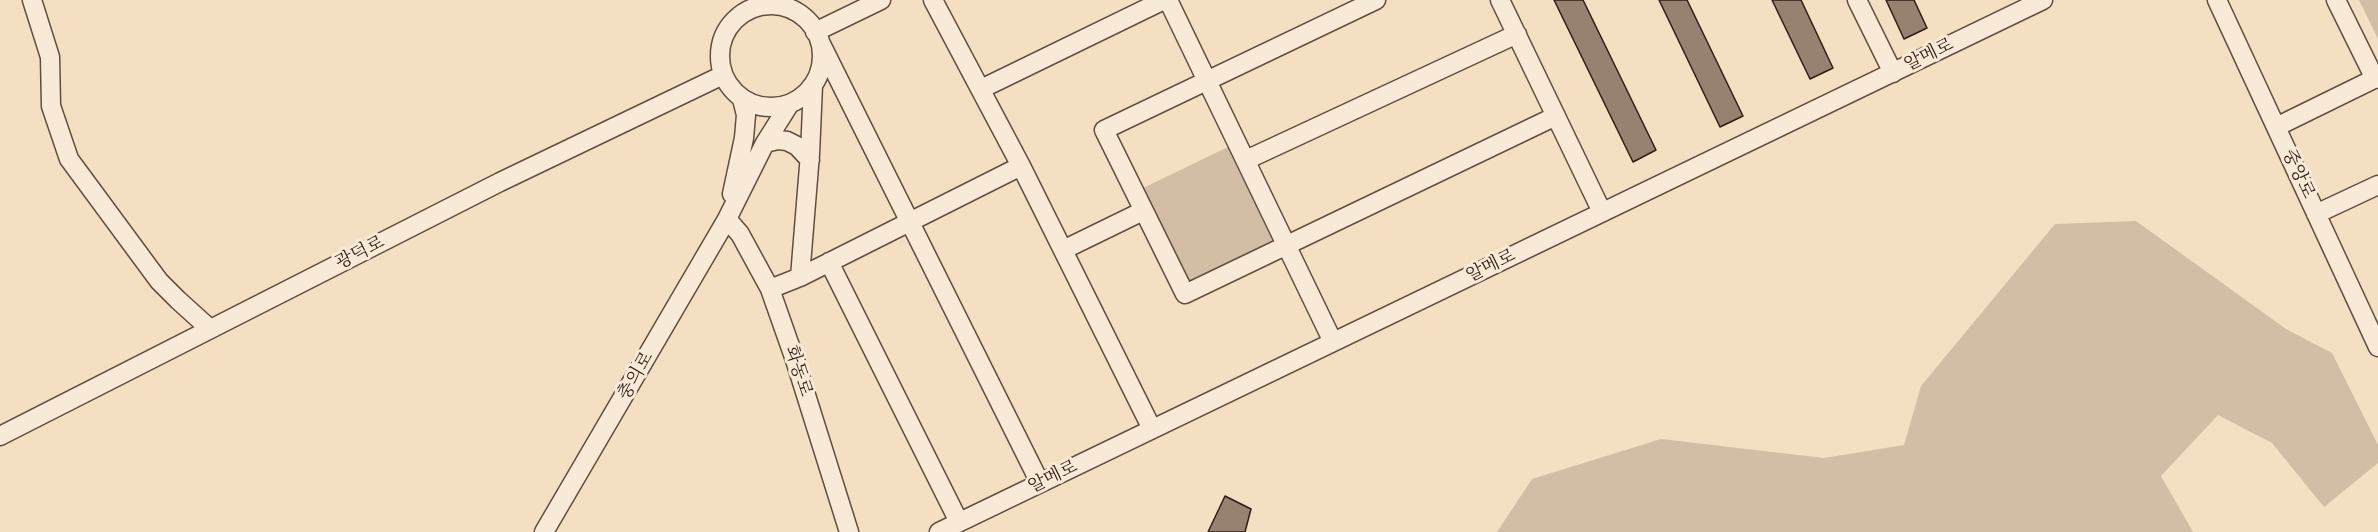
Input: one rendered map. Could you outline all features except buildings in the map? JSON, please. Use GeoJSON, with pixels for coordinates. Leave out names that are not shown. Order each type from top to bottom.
{"type":"FeatureCollection","features":[{"type":"Feature","properties":{"kind":"street"},"geometry":{"type":"LineString","coordinates":[[32,0],[47,41],[52,71],[51,106],[69,159],[159,280],[210,329]]}},
{"type":"Feature","properties":{"kind":"street"},"geometry":{"type":"LineString","coordinates":[[736,18],[742,0]]}},
{"type":"Feature","properties":{"kind":"street"},"geometry":{"type":"LineString","coordinates":[[797,0],[1040,483]]}},
{"type":"Feature","properties":{"kind":"street"},"geometry":{"type":"LineString","coordinates":[[814,31],[881,0]]}},
{"type":"Feature","properties":{"kind":"street"},"geometry":{"type":"LineString","coordinates":[[933,0],[1021,166],[1152,429]]}},
{"type":"Feature","properties":{"kind":"street"},"geometry":{"type":"LineString","coordinates":[[981,89],[1166,0],[1333,342]]}},
{"type":"Feature","properties":{"kind":"street"},"geometry":{"type":"LineString","coordinates":[[1376,0],[1104,130],[1185,294],[1556,116]]}},
{"type":"Feature","properties":{"kind":"street"},"geometry":{"type":"LineString","coordinates":[[1500,0],[1602,212]]}},
{"type":"Feature","properties":{"kind":"street"},"geometry":{"type":"LineString","coordinates":[[1857,0],[1893,73]]}},
{"type":"Feature","properties":{"kind":"street","name":"알메로"},"geometry":{"type":"LineString","coordinates":[[939,532],[2043,0]]}},
{"type":"Feature","properties":{"kind":"street","name":"중앙로"},"geometry":{"type":"LineString","coordinates":[[2217,0],[2378,347]]}},
{"type":"Feature","properties":{"kind":"street"},"geometry":{"type":"LineString","coordinates":[[2276,127],[2376,78],[2336,0]]}},
{"type":"Feature","properties":{"kind":"street"},"geometry":{"type":"LineString","coordinates":[[780,6],[794,11],[814,31],[822,57],[813,85],[803,96],[789,105],[774,108],[758,106],[742,99],[731,89],[723,75],[720,60],[721,44],[736,18],[749,9],[780,6]]}},
{"type":"Feature","properties":{"kind":"street"},"geometry":{"type":"LineString","coordinates":[[1246,160],[1517,34]]}},
{"type":"Feature","properties":{"kind":"street","name":"광덕로"},"geometry":{"type":"LineString","coordinates":[[0,436],[500,182],[723,75]]}},
{"type":"Feature","properties":{"kind":"street"},"geometry":{"type":"LineString","coordinates":[[801,277],[813,85]]}},
{"type":"Feature","properties":{"kind":"street","name":"충의로"},"geometry":{"type":"LineString","coordinates":[[727,219],[744,138],[746,115],[742,99]]}},
{"type":"Feature","properties":{"kind":"street","name":"충의로"},"geometry":{"type":"LineString","coordinates":[[544,532],[727,219],[765,143],[789,105]]}},
{"type":"Feature","properties":{"kind":"street"},"geometry":{"type":"LineString","coordinates":[[765,143],[778,140],[787,141],[810,157]]}},
{"type":"Feature","properties":{"kind":"street"},"geometry":{"type":"LineString","coordinates":[[770,289],[801,277],[1021,166]]}},
{"type":"Feature","properties":{"kind":"street"},"geometry":{"type":"LineString","coordinates":[[2316,214],[2378,185]]}},
{"type":"Feature","properties":{"kind":"street"},"geometry":{"type":"LineString","coordinates":[[1063,250],[1143,211]]}},
{"type":"Feature","properties":{"kind":"street","name":"화동로"},"geometry":{"type":"LineString","coordinates":[[727,219],[740,234],[770,289],[795,360],[849,532]]}},
{"type":"Feature","properties":{"kind":"street"},"geometry":{"type":"LineString","coordinates":[[829,262],[959,522]]}},
{"type":"Feature","properties":{"kind":"shaded area"},"geometry":{"type":"Polygon","coordinates":[[[2359,0],[2378,0],[2378,39],[2359,0]]]}},
{"type":"Feature","properties":{"kind":"shaded area"},"geometry":{"type":"Polygon","coordinates":[[[1230,146],[1276,241],[1185,285],[1139,190],[1230,146]]]}},
{"type":"Feature","properties":{"kind":"shaded area"},"geometry":{"type":"Polygon","coordinates":[[[2136,221],[2286,329],[2332,353],[2378,445],[2378,463],[2324,507],[2272,443],[2218,415],[2161,476],[2193,532],[1497,532],[1532,479],[1661,439],[1824,458],[1904,445],[1921,386],[2055,224],[2136,221]]]}}]}
